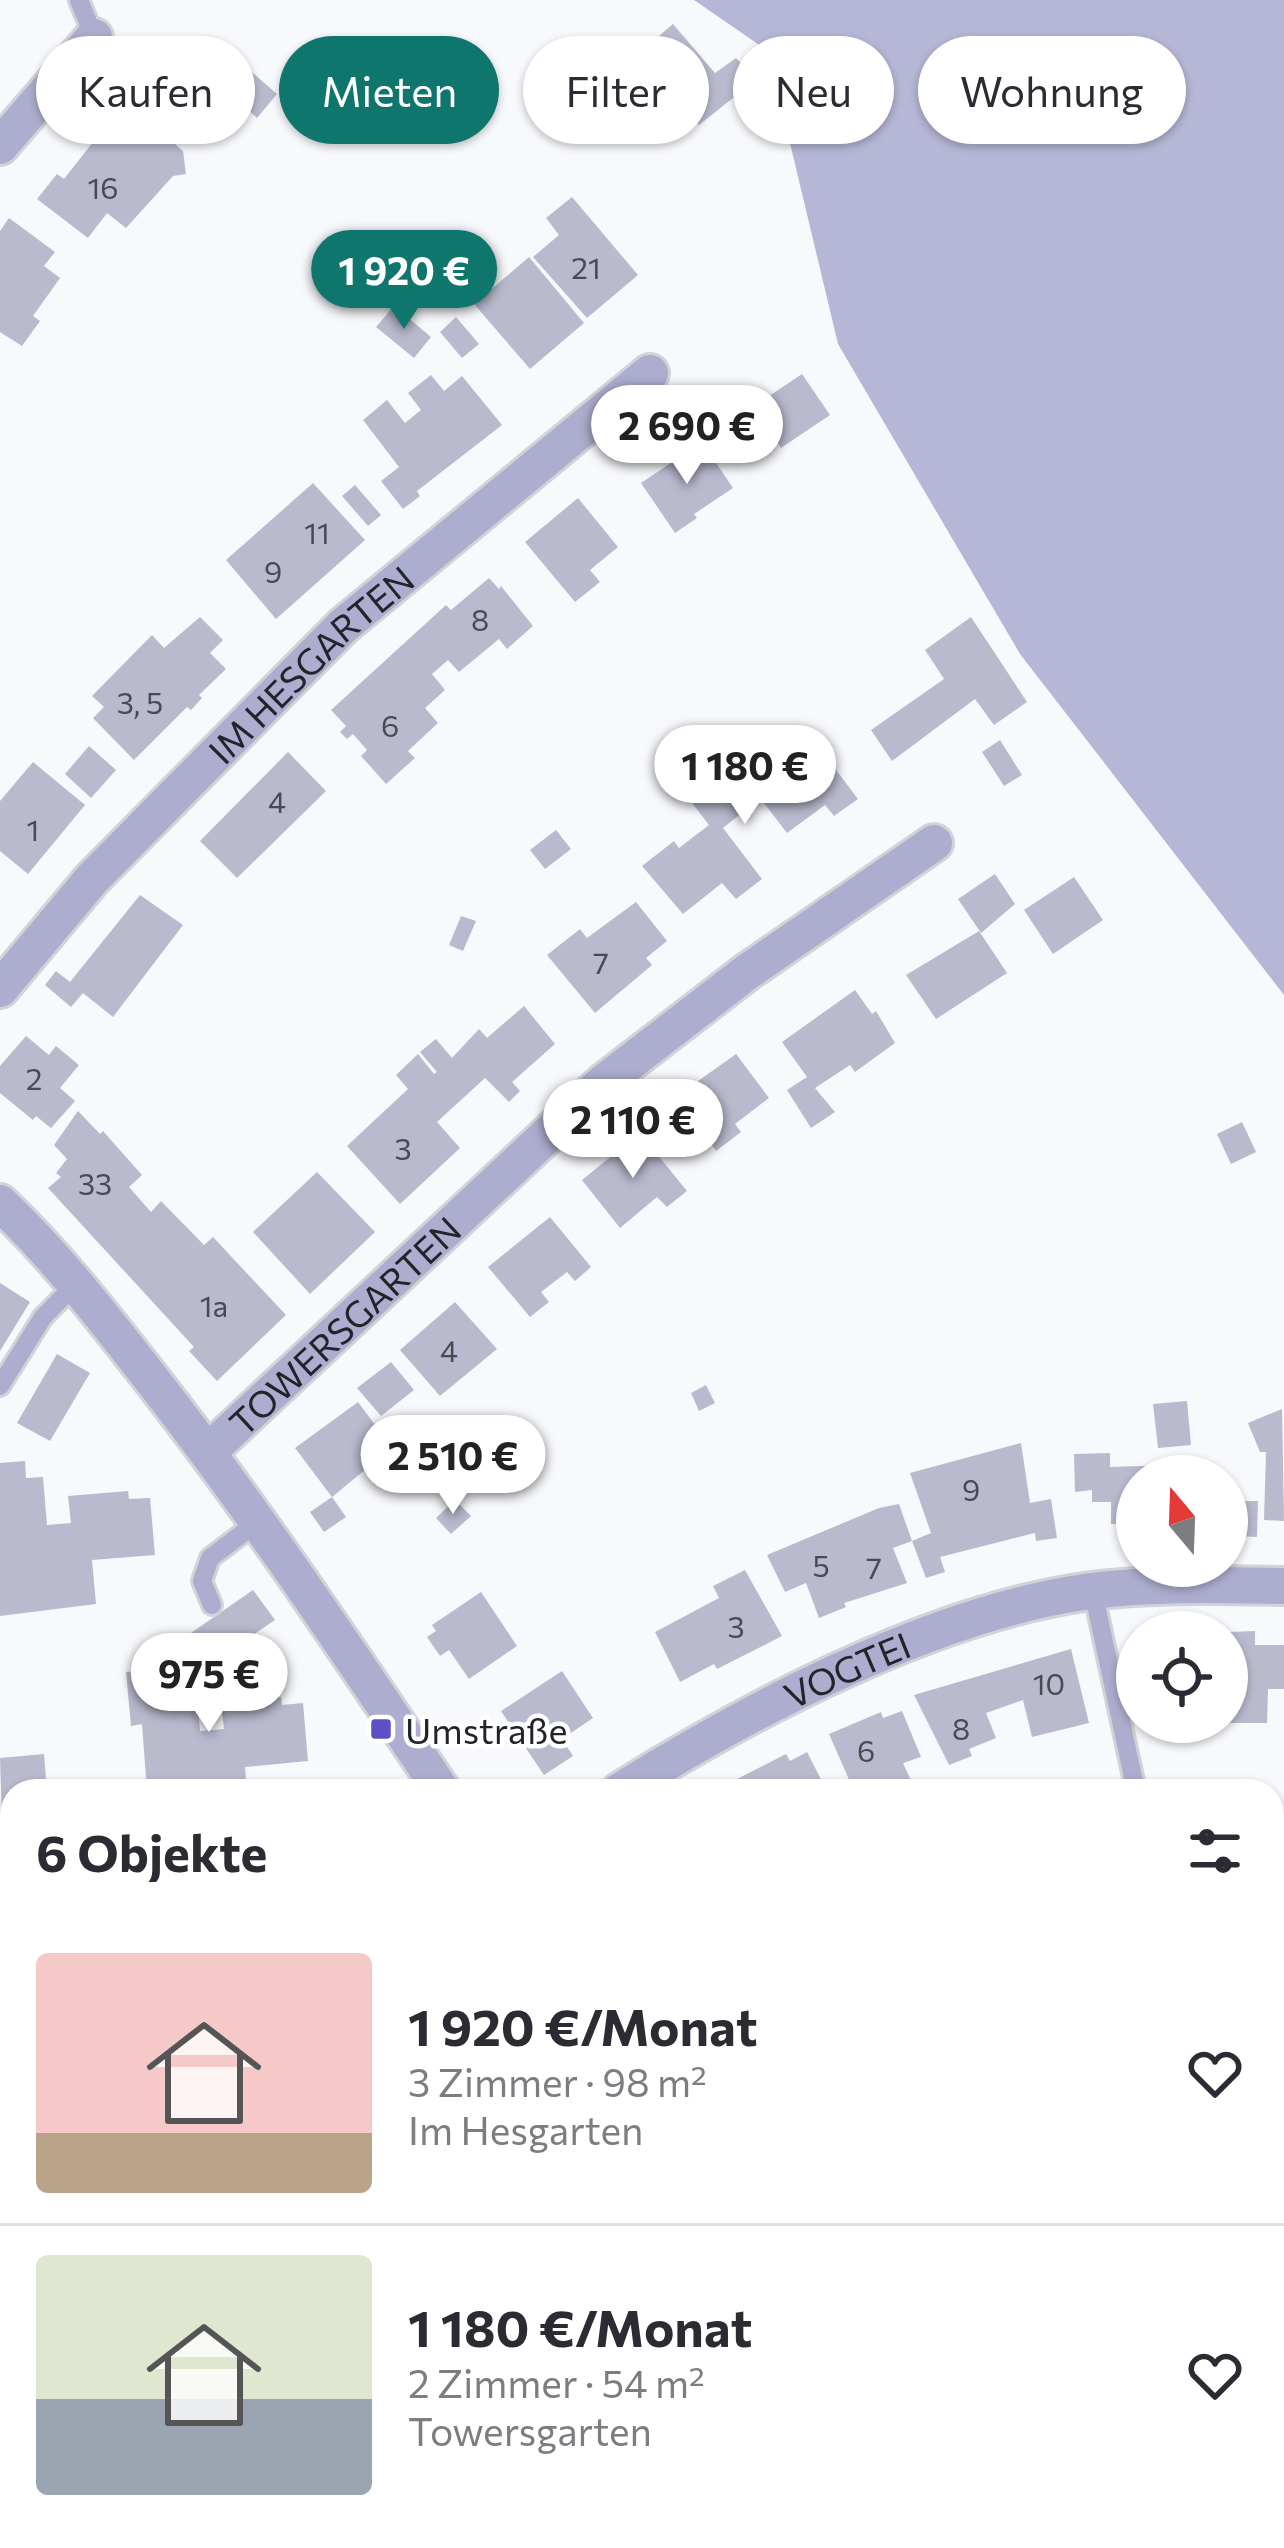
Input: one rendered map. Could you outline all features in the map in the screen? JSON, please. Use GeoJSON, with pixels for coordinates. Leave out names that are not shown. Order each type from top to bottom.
{"type":"FeatureCollection","features":[{"type":"Feature","properties":{"kind":"street"},"geometry":{"type":"LineString","coordinates":[[0,146],[36,104]]}},
{"type":"Feature","properties":{"kind":"street","name":"IM HESGARTEN"},"geometry":{"type":"LineString","coordinates":[[0,989],[92,880],[343,626],[650,373]]}},
{"type":"Feature","properties":{"kind":"street","name":"TOWERSGARTEN"},"geometry":{"type":"LineString","coordinates":[[208,1452],[603,1083],[747,972],[934,843]]}},
{"type":"Feature","properties":{"kind":"street"},"geometry":{"type":"LineString","coordinates":[[0,1203],[77,1283],[208,1452],[434,1779]]}},
{"type":"Feature","properties":{"kind":"street","name":"VOGTEI"},"geometry":{"type":"LineString","coordinates":[[640,1779],[792,1694],[931,1634],[1043,1600],[1093,1591],[1195,1584],[1284,1586]]}},
{"type":"Feature","properties":{"kind":"lane"},"geometry":{"type":"LineString","coordinates":[[80,0],[94,36]]}},
{"type":"Feature","properties":{"kind":"lane"},"geometry":{"type":"LineString","coordinates":[[0,1386],[43,1317],[77,1283]]}},
{"type":"Feature","properties":{"kind":"lane"},"geometry":{"type":"LineString","coordinates":[[212,1605],[202,1580],[210,1558],[259,1521]]}},
{"type":"Feature","properties":{"kind":"lane"},"geometry":{"type":"LineString","coordinates":[[1093,1591],[1133,1779]]}},
{"type":"Feature","properties":{"kind":"shaded area"},"geometry":{"type":"Polygon","coordinates":[[[694,0],[1284,0],[1284,995],[1020,654],[838,344],[790,144],[894,144],[894,36],[746,36],[694,0]]]}},
{"type":"Feature","properties":{"kind":"building"},"geometry":{"type":"Polygon","coordinates":[[[673,24],[683,36],[659,36],[673,24]]]}},
{"type":"Feature","properties":{"kind":"building"},"geometry":{"type":"Polygon","coordinates":[[[733,60],[733,98],[709,117],[709,66],[715,73],[733,60]]]}},
{"type":"Feature","properties":{"kind":"building"},"geometry":{"type":"Polygon","coordinates":[[[255,75],[277,94],[255,116],[255,75]]]}},
{"type":"Feature","properties":{"kind":"building"},"geometry":{"type":"Polygon","coordinates":[[[91,144],[175,144],[183,151],[186,174],[173,176],[126,228],[107,213],[88,238],[37,199],[57,174],[64,179],[91,144]]]}},
{"type":"Feature","properties":{"kind":"building"},"geometry":{"type":"Polygon","coordinates":[[[572,197],[638,275],[587,318],[533,257],[559,235],[546,218],[572,197]]]}},
{"type":"Feature","properties":{"kind":"building"},"geometry":{"type":"Polygon","coordinates":[[[9,218],[55,252],[44,266],[60,278],[33,316],[40,321],[22,346],[0,332],[0,231],[9,218]]]}},
{"type":"Feature","properties":{"kind":"building"},"geometry":{"type":"Polygon","coordinates":[[[529,257],[584,323],[530,369],[474,304],[529,257]]]}},
{"type":"Feature","properties":{"kind":"building"},"geometry":{"type":"Polygon","coordinates":[[[394,306],[431,337],[414,358],[376,327],[394,306]]]}},
{"type":"Feature","properties":{"kind":"building"},"geometry":{"type":"Polygon","coordinates":[[[456,317],[479,344],[462,358],[440,332],[456,317]]]}},
{"type":"Feature","properties":{"kind":"building"},"geometry":{"type":"Polygon","coordinates":[[[802,374],[830,415],[781,448],[754,406],[802,374]]]}},
{"type":"Feature","properties":{"kind":"building"},"geometry":{"type":"Polygon","coordinates":[[[431,375],[444,391],[462,376],[502,425],[417,491],[420,496],[403,509],[381,481],[399,467],[363,420],[387,400],[405,423],[421,410],[408,393],[431,375]]]}},
{"type":"Feature","properties":{"kind":"building"},"geometry":{"type":"Polygon","coordinates":[[[702,442],[733,488],[675,533],[641,483],[702,442]]]}},
{"type":"Feature","properties":{"kind":"building"},"geometry":{"type":"Polygon","coordinates":[[[313,483],[365,540],[276,619],[226,560],[313,483]]]}},
{"type":"Feature","properties":{"kind":"building"},"geometry":{"type":"Polygon","coordinates":[[[355,485],[381,515],[368,526],[342,496],[355,485]]]}},
{"type":"Feature","properties":{"kind":"building"},"geometry":{"type":"Polygon","coordinates":[[[578,498],[618,547],[590,570],[600,582],[575,602],[525,542],[578,498]]]}},
{"type":"Feature","properties":{"kind":"building"},"geometry":{"type":"Polygon","coordinates":[[[489,578],[533,626],[507,649],[499,639],[459,672],[448,660],[432,674],[445,690],[425,708],[438,723],[408,751],[415,758],[386,784],[361,756],[367,750],[353,734],[347,739],[340,732],[346,726],[331,710],[446,605],[451,610],[489,578]]]}},
{"type":"Feature","properties":{"kind":"building"},"geometry":{"type":"Polygon","coordinates":[[[200,617],[223,640],[210,653],[226,669],[199,695],[202,698],[191,710],[187,707],[134,760],[93,718],[104,707],[92,696],[152,635],[164,648],[200,617]]]}},
{"type":"Feature","properties":{"kind":"building"},"geometry":{"type":"Polygon","coordinates":[[[971,617],[1027,702],[994,725],[975,699],[892,761],[871,730],[944,679],[925,650],[971,617]]]}},
{"type":"Feature","properties":{"kind":"building"},"geometry":{"type":"Polygon","coordinates":[[[1000,740],[1022,775],[1004,786],[982,752],[1000,740]]]}},
{"type":"Feature","properties":{"kind":"building"},"geometry":{"type":"Polygon","coordinates":[[[815,742],[858,799],[834,816],[825,805],[787,833],[760,798],[723,828],[762,879],[736,899],[722,883],[683,914],[642,866],[674,841],[679,848],[709,825],[692,803],[731,772],[748,794],[815,742]]]}},
{"type":"Feature","properties":{"kind":"building"},"geometry":{"type":"Polygon","coordinates":[[[89,746],[116,770],[91,798],[65,774],[89,746]]]}},
{"type":"Feature","properties":{"kind":"building"},"geometry":{"type":"Polygon","coordinates":[[[288,752],[326,791],[237,878],[200,841],[288,752]]]}},
{"type":"Feature","properties":{"kind":"building"},"geometry":{"type":"Polygon","coordinates":[[[689,760],[702,777],[679,793],[667,776],[689,760]]]}},
{"type":"Feature","properties":{"kind":"building"},"geometry":{"type":"Polygon","coordinates":[[[33,762],[85,805],[28,874],[0,851],[0,801],[33,762]]]}},
{"type":"Feature","properties":{"kind":"building"},"geometry":{"type":"Polygon","coordinates":[[[556,830],[571,849],[545,869],[530,850],[556,830]]]}},
{"type":"Feature","properties":{"kind":"building"},"geometry":{"type":"Polygon","coordinates":[[[995,874],[1015,904],[981,933],[958,899],[995,874]]]}},
{"type":"Feature","properties":{"kind":"building"},"geometry":{"type":"Polygon","coordinates":[[[1074,877],[1103,920],[1053,954],[1024,910],[1074,877]]]}},
{"type":"Feature","properties":{"kind":"building"},"geometry":{"type":"Polygon","coordinates":[[[140,895],[183,925],[113,1017],[83,993],[71,1007],[45,985],[56,971],[70,982],[140,895]]]}},
{"type":"Feature","properties":{"kind":"building"},"geometry":{"type":"Polygon","coordinates":[[[636,902],[667,941],[646,958],[652,965],[595,1013],[547,955],[580,929],[587,938],[636,902]]]}},
{"type":"Feature","properties":{"kind":"building"},"geometry":{"type":"Polygon","coordinates":[[[461,916],[476,921],[463,951],[449,945],[461,916]]]}},
{"type":"Feature","properties":{"kind":"building"},"geometry":{"type":"Polygon","coordinates":[[[979,931],[1007,973],[936,1019],[906,975],[979,931]]]}},
{"type":"Feature","properties":{"kind":"building"},"geometry":{"type":"Polygon","coordinates":[[[855,990],[872,1014],[876,1011],[895,1043],[855,1072],[850,1065],[815,1088],[835,1112],[811,1128],[787,1090],[807,1077],[782,1042],[855,990]]]}},
{"type":"Feature","properties":{"kind":"building"},"geometry":{"type":"Polygon","coordinates":[[[524,1006],[555,1044],[512,1082],[520,1091],[509,1102],[485,1078],[437,1122],[460,1148],[400,1204],[347,1146],[408,1089],[396,1075],[418,1054],[437,1072],[420,1052],[436,1039],[452,1058],[479,1029],[487,1038],[524,1006]]]}},
{"type":"Feature","properties":{"kind":"building"},"geometry":{"type":"Polygon","coordinates":[[[26,1036],[49,1055],[56,1046],[79,1065],[60,1088],[75,1101],[51,1128],[0,1093],[0,1066],[26,1036]]]}},
{"type":"Feature","properties":{"kind":"building"},"geometry":{"type":"Polygon","coordinates":[[[736,1054],[769,1098],[735,1124],[741,1132],[716,1151],[677,1096],[736,1054]]]}},
{"type":"Feature","properties":{"kind":"building"},"geometry":{"type":"Polygon","coordinates":[[[78,1111],[142,1175],[129,1187],[151,1212],[161,1201],[204,1245],[213,1237],[286,1315],[217,1381],[189,1351],[194,1347],[48,1188],[61,1177],[56,1173],[67,1159],[54,1145],[78,1111]]]}},
{"type":"Feature","properties":{"kind":"building"},"geometry":{"type":"Polygon","coordinates":[[[1242,1122],[1256,1152],[1231,1164],[1217,1134],[1242,1122]]]}},
{"type":"Feature","properties":{"kind":"building"},"geometry":{"type":"Polygon","coordinates":[[[640,1133],[687,1191],[667,1207],[657,1197],[620,1228],[582,1180],[640,1133]]]}},
{"type":"Feature","properties":{"kind":"building"},"geometry":{"type":"Polygon","coordinates":[[[317,1172],[375,1232],[310,1294],[253,1232],[317,1172]]]}},
{"type":"Feature","properties":{"kind":"building"},"geometry":{"type":"Polygon","coordinates":[[[550,1217],[591,1267],[575,1281],[567,1272],[541,1292],[549,1302],[530,1317],[488,1267],[550,1217]]]}},
{"type":"Feature","properties":{"kind":"building"},"geometry":{"type":"Polygon","coordinates":[[[0,1283],[30,1302],[0,1351],[0,1283]]]}},
{"type":"Feature","properties":{"kind":"building"},"geometry":{"type":"Polygon","coordinates":[[[455,1302],[497,1349],[440,1396],[400,1350],[455,1302]]]}},
{"type":"Feature","properties":{"kind":"building"},"geometry":{"type":"Polygon","coordinates":[[[57,1354],[90,1373],[50,1441],[17,1423],[57,1354]]]}},
{"type":"Feature","properties":{"kind":"building"},"geometry":{"type":"Polygon","coordinates":[[[391,1362],[414,1390],[381,1416],[357,1388],[391,1362]]]}},
{"type":"Feature","properties":{"kind":"building"},"geometry":{"type":"Polygon","coordinates":[[[706,1385],[715,1403],[699,1411],[691,1393],[706,1385]]]}},
{"type":"Feature","properties":{"kind":"building"},"geometry":{"type":"Polygon","coordinates":[[[1187,1401],[1191,1445],[1158,1448],[1153,1404],[1187,1401]]]}},
{"type":"Feature","properties":{"kind":"building"},"geometry":{"type":"Polygon","coordinates":[[[358,1402],[403,1462],[381,1477],[372,1464],[332,1497],[295,1448],[358,1402]]]}},
{"type":"Feature","properties":{"kind":"building"},"geometry":{"type":"Polygon","coordinates":[[[1282,1409],[1284,1521],[1264,1520],[1266,1452],[1260,1452],[1248,1423],[1282,1409]]]}},
{"type":"Feature","properties":{"kind":"building"},"geometry":{"type":"Polygon","coordinates":[[[462,1426],[481,1449],[457,1467],[439,1444],[462,1426]]]}},
{"type":"Feature","properties":{"kind":"building"},"geometry":{"type":"Polygon","coordinates":[[[1021,1443],[1030,1503],[1051,1499],[1057,1538],[1036,1541],[1035,1533],[940,1557],[945,1572],[926,1578],[912,1541],[931,1533],[910,1473],[1021,1443]]]}},
{"type":"Feature","properties":{"kind":"building"},"geometry":{"type":"Polygon","coordinates":[[[1110,1453],[1110,1467],[1116,1467],[1116,1524],[1111,1524],[1111,1502],[1092,1502],[1092,1490],[1075,1492],[1074,1454],[1110,1453]]]}},
{"type":"Feature","properties":{"kind":"building"},"geometry":{"type":"Polygon","coordinates":[[[25,1461],[26,1478],[43,1477],[47,1525],[71,1523],[68,1496],[128,1491],[129,1499],[150,1498],[155,1555],[92,1560],[96,1604],[0,1616],[0,1463],[25,1461]]]}},
{"type":"Feature","properties":{"kind":"building"},"geometry":{"type":"Polygon","coordinates":[[[332,1497],[346,1517],[324,1532],[310,1512],[332,1497]]]}},
{"type":"Feature","properties":{"kind":"building"},"geometry":{"type":"Polygon","coordinates":[[[455,1500],[471,1516],[451,1534],[436,1518],[455,1500]]]}},
{"type":"Feature","properties":{"kind":"building"},"geometry":{"type":"Polygon","coordinates":[[[1248,1501],[1258,1501],[1257,1537],[1248,1537],[1248,1501]]]}},
{"type":"Feature","properties":{"kind":"building"},"geometry":{"type":"Polygon","coordinates":[[[899,1504],[912,1541],[893,1548],[907,1583],[844,1603],[846,1607],[819,1618],[806,1583],[785,1592],[767,1555],[899,1504]]]}},
{"type":"Feature","properties":{"kind":"building"},"geometry":{"type":"Polygon","coordinates":[[[745,1570],[782,1636],[680,1682],[655,1632],[719,1598],[713,1586],[745,1570]]]}},
{"type":"Feature","properties":{"kind":"building"},"geometry":{"type":"Polygon","coordinates":[[[253,1590],[275,1620],[209,1665],[188,1635],[253,1590]]]}},
{"type":"Feature","properties":{"kind":"building"},"geometry":{"type":"Polygon","coordinates":[[[481,1592],[517,1646],[469,1679],[449,1650],[440,1656],[427,1637],[436,1631],[432,1625],[481,1592]]]}},
{"type":"Feature","properties":{"kind":"building"},"geometry":{"type":"Polygon","coordinates":[[[1248,1631],[1255,1631],[1255,1645],[1284,1645],[1284,1689],[1268,1689],[1267,1723],[1248,1723],[1248,1631]]]}},
{"type":"Feature","properties":{"kind":"building"},"geometry":{"type":"Polygon","coordinates":[[[1071,1649],[1089,1723],[1032,1737],[1023,1700],[986,1713],[996,1738],[969,1749],[972,1756],[949,1765],[914,1695],[1071,1649]]]}},
{"type":"Feature","properties":{"kind":"building"},"geometry":{"type":"Polygon","coordinates":[[[178,1667],[179,1684],[196,1683],[200,1731],[224,1729],[221,1702],[281,1697],[282,1705],[303,1703],[308,1761],[245,1767],[246,1779],[146,1779],[142,1724],[131,1726],[126,1672],[178,1667]]]}},
{"type":"Feature","properties":{"kind":"building"},"geometry":{"type":"Polygon","coordinates":[[[562,1671],[593,1718],[562,1739],[573,1756],[544,1775],[501,1711],[562,1671]]]}},
{"type":"Feature","properties":{"kind":"building"},"geometry":{"type":"Polygon","coordinates":[[[902,1711],[921,1757],[903,1763],[910,1779],[849,1779],[829,1734],[881,1712],[883,1718],[902,1711]]]}},
{"type":"Feature","properties":{"kind":"building"},"geometry":{"type":"Polygon","coordinates":[[[807,1752],[821,1779],[737,1779],[786,1754],[790,1761],[807,1752]]]}},
{"type":"Feature","properties":{"kind":"building"},"geometry":{"type":"Polygon","coordinates":[[[44,1754],[46,1779],[1,1779],[0,1758],[44,1754]]]}},
{"type":"Feature","properties":{"kind":"place","name":"Umstraße"},"geometry":{"type":"Point","coordinates":[381,1729]}}]}
